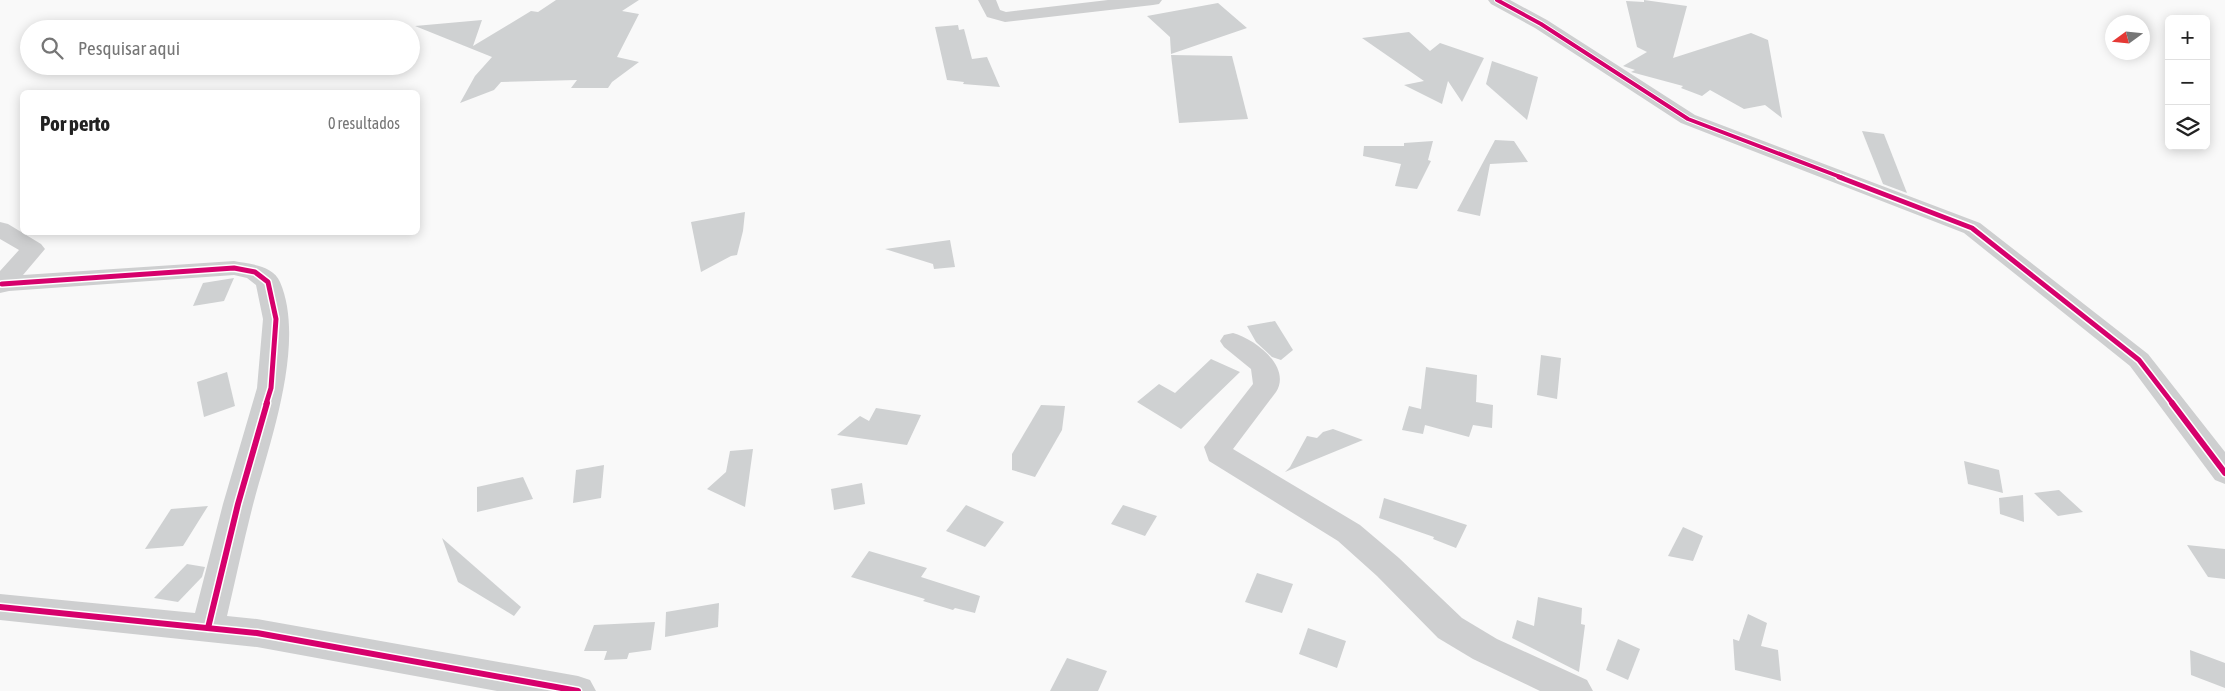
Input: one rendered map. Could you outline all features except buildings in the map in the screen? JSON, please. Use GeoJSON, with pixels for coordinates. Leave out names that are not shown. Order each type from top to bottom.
{"type":"FeatureCollection","features":[{"type":"Feature","properties":{"kind":"street"},"geometry":{"type":"LineString","coordinates":[[987,0],[995,15],[1012,17],[1153,0]]}},
{"type":"Feature","properties":{"kind":"street"},"geometry":{"type":"LineString","coordinates":[[1496,0],[1540,24],[1688,119],[1972,228],[2139,360],[2225,473]]}},
{"type":"Feature","properties":{"kind":"street"},"geometry":{"type":"LineString","coordinates":[[0,229],[32,249],[1,285]]}},
{"type":"Feature","properties":{"kind":"street"},"geometry":{"type":"LineString","coordinates":[[1,285],[234,268],[255,272],[268,282],[276,319],[271,388],[238,504],[208,628]]}},
{"type":"Feature","properties":{"kind":"street"},"geometry":{"type":"LineString","coordinates":[[1233,341],[1259,360],[1267,370],[1268,377],[1266,386],[1218,447],[1219,454],[1349,533],[1388,567],[1450,628],[1485,650],[1575,691]]}},
{"type":"Feature","properties":{"kind":"street"},"geometry":{"type":"LineString","coordinates":[[0,607],[257,633],[578,691]]}},
{"type":"Feature","properties":{"kind":"cycle path"},"geometry":{"type":"LineString","coordinates":[[1497,0],[1541,24],[1688,119],[1972,228],[2139,360],[2225,473]]}},
{"type":"Feature","properties":{"kind":"cycle path"},"geometry":{"type":"LineString","coordinates":[[2,284],[234,268],[255,272],[268,282],[276,319],[271,388],[238,504],[208,628]]}},
{"type":"Feature","properties":{"kind":"cycle path"},"geometry":{"type":"LineString","coordinates":[[0,607],[257,633],[578,691]]}}]}
